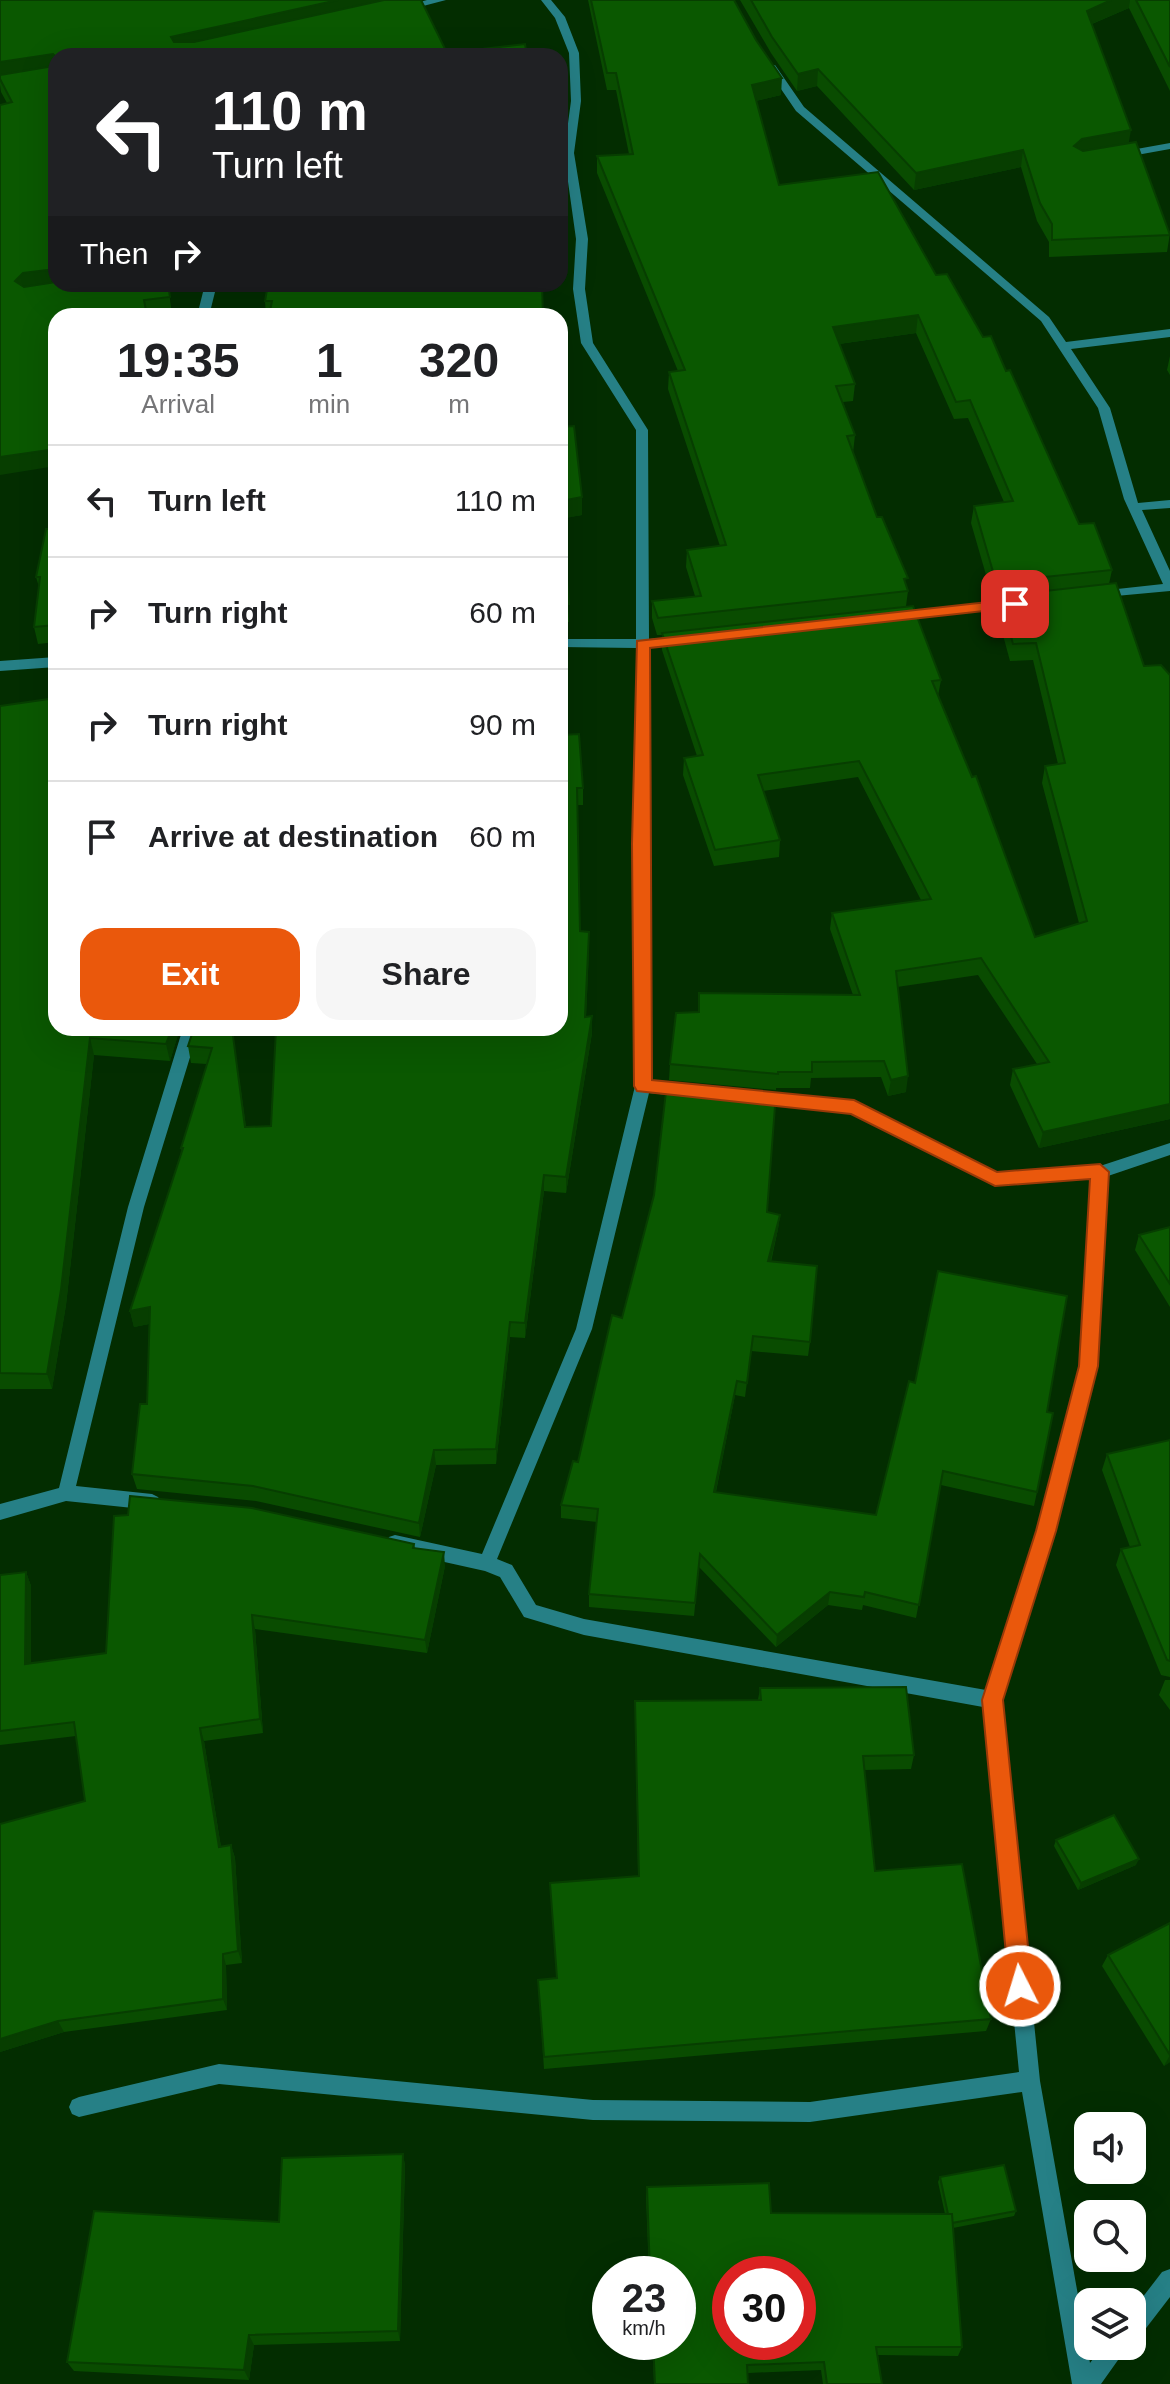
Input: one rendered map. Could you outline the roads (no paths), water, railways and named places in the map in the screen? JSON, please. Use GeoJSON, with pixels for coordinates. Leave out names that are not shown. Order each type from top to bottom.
{"type":"FeatureCollection","features":[{"type":"Feature","properties":{"kind":"street"},"geometry":{"type":"LineString","coordinates":[[395,10],[441,0]]}},
{"type":"Feature","properties":{"kind":"street"},"geometry":{"type":"LineString","coordinates":[[546,0],[560,17],[574,53],[576,101],[568,136]]}},
{"type":"Feature","properties":{"kind":"street"},"geometry":{"type":"LineString","coordinates":[[763,55],[800,109],[1045,319],[1104,408],[1135,507],[1170,586],[1077,597]]}},
{"type":"Feature","properties":{"kind":"street"},"geometry":{"type":"LineString","coordinates":[[1110,157],[1170,146]]}},
{"type":"Feature","properties":{"kind":"street"},"geometry":{"type":"LineString","coordinates":[[487,1563],[584,1329],[643,1086],[642,430],[587,343],[579,289],[582,239],[568,172]]}},
{"type":"Feature","properties":{"kind":"street"},"geometry":{"type":"LineString","coordinates":[[1063,346],[1170,333]]}},
{"type":"Feature","properties":{"kind":"street"},"geometry":{"type":"LineString","coordinates":[[1135,507],[1170,504]]}},
{"type":"Feature","properties":{"kind":"street"},"geometry":{"type":"LineString","coordinates":[[875,619],[1030,602]]}},
{"type":"Feature","properties":{"kind":"street"},"geometry":{"type":"LineString","coordinates":[[568,643],[643,644],[689,639]]}},
{"type":"Feature","properties":{"kind":"street"},"geometry":{"type":"LineString","coordinates":[[0,666],[48,663]]}},
{"type":"Feature","properties":{"kind":"street"},"geometry":{"type":"LineString","coordinates":[[66,1493],[136,1207],[189,1036]]}},
{"type":"Feature","properties":{"kind":"street"},"geometry":{"type":"LineString","coordinates":[[643,1086],[703,1092]]}},
{"type":"Feature","properties":{"kind":"street"},"geometry":{"type":"LineString","coordinates":[[733,1095],[854,1107],[995,1179],[1100,1172],[1170,1149]]}},
{"type":"Feature","properties":{"kind":"street"},"geometry":{"type":"LineString","coordinates":[[1085,2384],[1030,2081],[992,1700],[1046,1531],[1089,1366],[1100,1172]]}},
{"type":"Feature","properties":{"kind":"street"},"geometry":{"type":"LineString","coordinates":[[0,1512],[66,1493],[177,1504]]}},
{"type":"Feature","properties":{"kind":"street"},"geometry":{"type":"LineString","coordinates":[[379,1539],[487,1563],[506,1571],[530,1611],[584,1627],[992,1700]]}},
{"type":"Feature","properties":{"kind":"street"},"geometry":{"type":"LineString","coordinates":[[79,2107],[219,2074],[593,2110],[794,2112],[1030,2081]]}},
{"type":"Feature","properties":{"kind":"street"},"geometry":{"type":"LineString","coordinates":[[1146,2310],[1170,2280]]}},
{"type":"Feature","properties":{"kind":"street"},"geometry":{"type":"LineString","coordinates":[[1085,2384],[1105,2360]]}}]}
